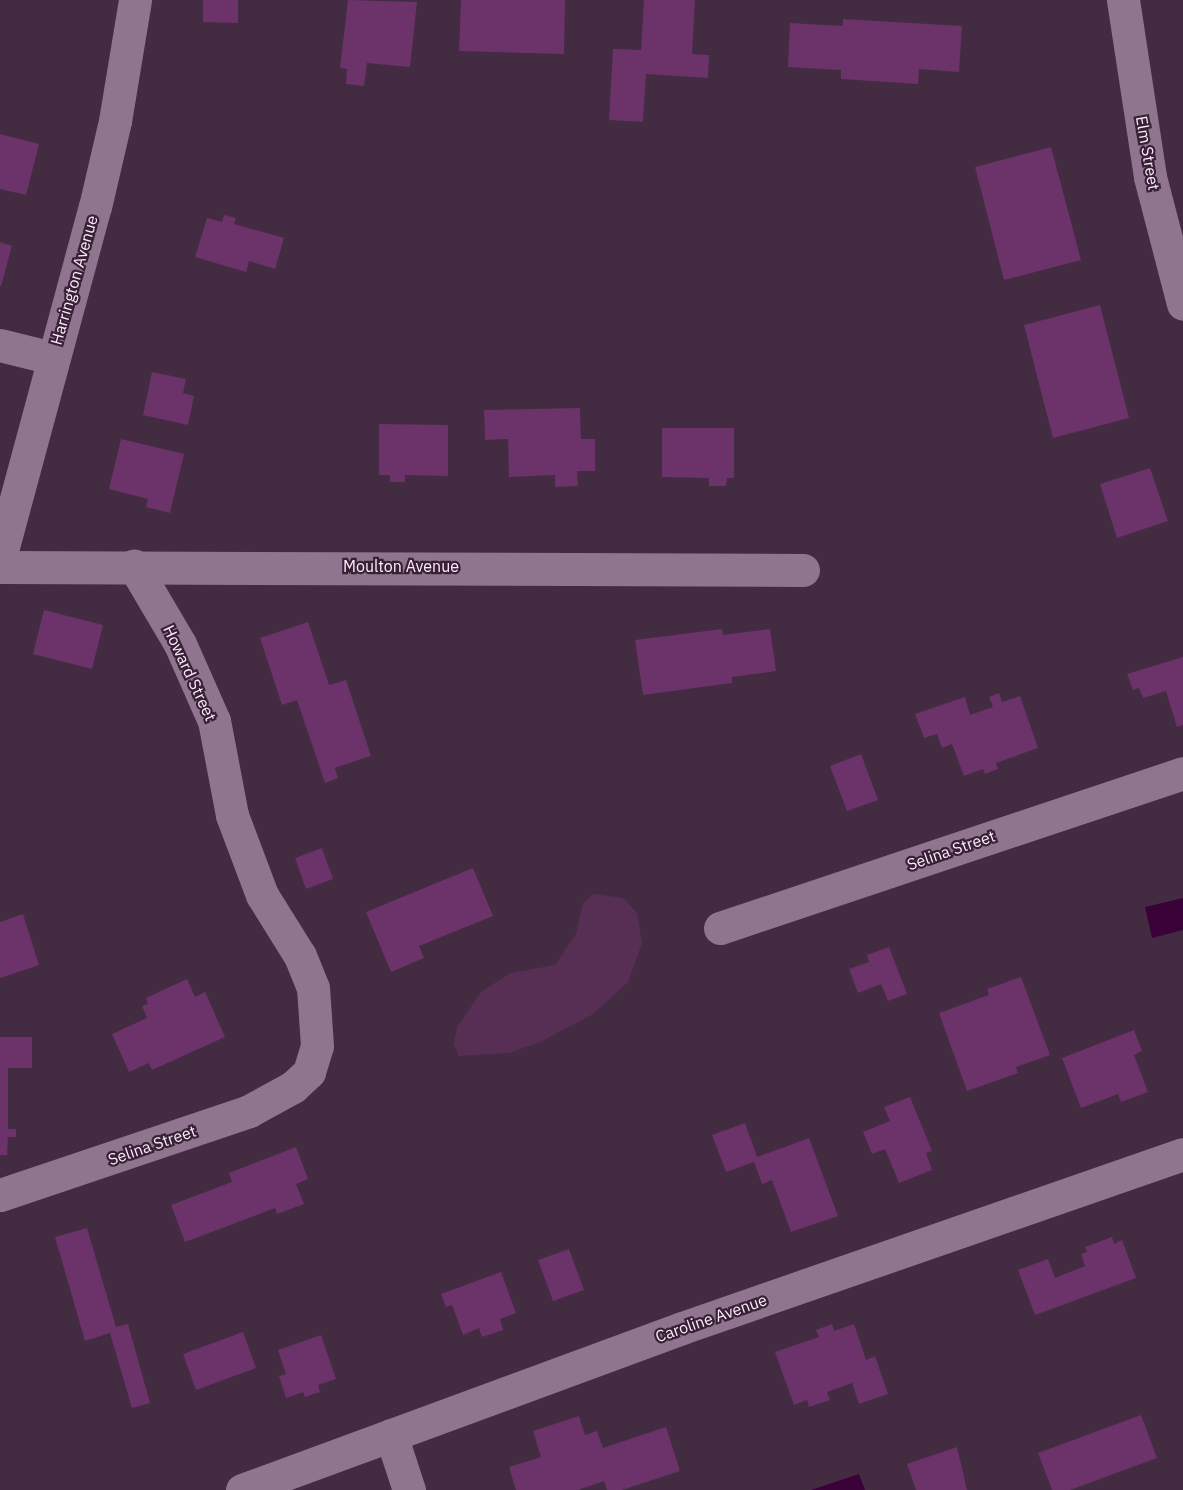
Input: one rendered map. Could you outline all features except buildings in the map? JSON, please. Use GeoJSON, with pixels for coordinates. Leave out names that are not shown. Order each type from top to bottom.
{"type":"FeatureCollection","features":[{"type":"Feature","properties":{"kind":"street","name":"Harrington Avenue"},"geometry":{"type":"LineString","coordinates":[[0,558],[109,147],[135,0]]}},
{"type":"Feature","properties":{"kind":"street","name":"Elm Street"},"geometry":{"type":"LineString","coordinates":[[1123,0],[1150,177],[1183,304]]}},
{"type":"Feature","properties":{"kind":"street"},"geometry":{"type":"LineString","coordinates":[[0,345],[52,358]]}},
{"type":"Feature","properties":{"kind":"street","name":"Howard Street"},"geometry":{"type":"LineString","coordinates":[[134,566],[180,644],[214,721],[227,788],[262,894],[300,957],[313,988],[317,1046],[309,1072],[298,1082]]}},
{"type":"Feature","properties":{"kind":"street","name":"Moulton Avenue"},"geometry":{"type":"LineString","coordinates":[[0,567],[802,570]]}},
{"type":"Feature","properties":{"kind":"street","name":"Selina Street"},"geometry":{"type":"LineString","coordinates":[[720,928],[1183,773]]}},
{"type":"Feature","properties":{"kind":"street","name":"Selina Street"},"geometry":{"type":"LineString","coordinates":[[0,1196],[249,1111],[298,1082]]}},
{"type":"Feature","properties":{"kind":"street","name":"Caroline Avenue"},"geometry":{"type":"LineString","coordinates":[[242,1490],[682,1328],[1183,1154]]}},
{"type":"Feature","properties":{"kind":"street"},"geometry":{"type":"LineString","coordinates":[[391,1435],[408,1490]]}},
{"type":"Feature","properties":{"kind":"shaded area"},"geometry":{"type":"Polygon","coordinates":[[[593,894],[623,898],[637,913],[642,943],[628,982],[593,1014],[540,1042],[509,1053],[459,1056],[454,1044],[457,1027],[482,991],[511,973],[555,965],[576,934],[583,903],[593,894]]]}},
{"type":"Feature","properties":{"kind":"shaded area"},"geometry":{"type":"Polygon","coordinates":[[[1183,898],[1183,930],[1152,938],[1145,907],[1183,898]]]}},
{"type":"Feature","properties":{"kind":"shaded area"},"geometry":{"type":"Polygon","coordinates":[[[859,1474],[865,1490],[811,1490],[859,1474]]]}}]}
